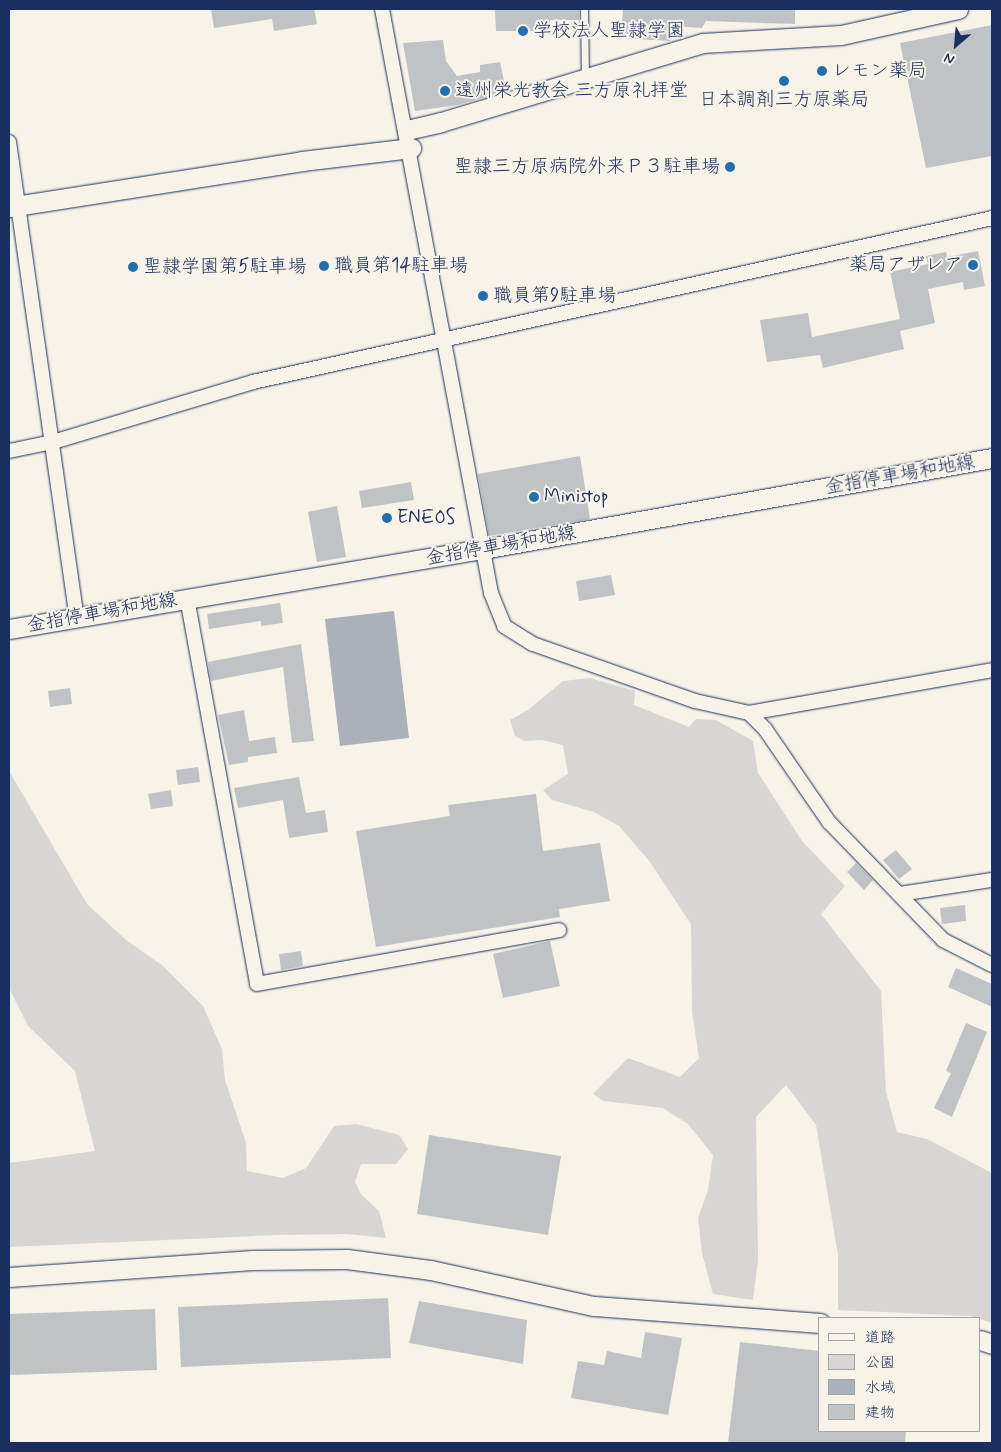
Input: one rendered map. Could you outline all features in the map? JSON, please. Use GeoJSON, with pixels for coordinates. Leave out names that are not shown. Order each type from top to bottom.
{"type":"FeatureCollection","features":[{"type":"Feature","properties":{"kind":"street"},"geometry":{"type":"LineString","coordinates":[[382,9],[409,139],[491,593],[504,626],[533,644],[695,701],[749,713],[992,670]]}},
{"type":"Feature","properties":{"kind":"street"},"geometry":{"type":"LineString","coordinates":[[14,206],[302,161],[409,139],[585,78],[702,42],[841,35],[958,9]]}},
{"type":"Feature","properties":{"kind":"street"},"geometry":{"type":"LineString","coordinates":[[9,142],[14,206],[53,442],[77,617]]}},
{"type":"Feature","properties":{"kind":"street"},"geometry":{"type":"LineString","coordinates":[[9,451],[53,442],[253,382],[445,342],[992,218]]}},
{"type":"Feature","properties":{"kind":"street","name":"金指停車場和地線"},"geometry":{"type":"LineString","coordinates":[[9,629],[483,549],[992,458]]}},
{"type":"Feature","properties":{"kind":"street"},"geometry":{"type":"LineString","coordinates":[[187,598],[257,984],[559,930]]}},
{"type":"Feature","properties":{"kind":"street"},"geometry":{"type":"LineString","coordinates":[[749,713],[765,729],[829,822],[943,940],[992,965]]}},
{"type":"Feature","properties":{"kind":"street"},"geometry":{"type":"LineString","coordinates":[[900,894],[992,880]]}},
{"type":"Feature","properties":{"kind":"street"},"geometry":{"type":"LineString","coordinates":[[9,1277],[252,1260],[347,1259],[423,1268],[594,1306],[818,1323]]}},
{"type":"Feature","properties":{"kind":"lane"},"geometry":{"type":"LineString","coordinates":[[584,9],[585,78]]}},
{"type":"Feature","properties":{"kind":"green space"},"geometry":{"type":"Polygon","coordinates":[[[590,678],[635,691],[634,705],[689,727],[696,719],[716,720],[753,741],[758,773],[802,841],[845,886],[821,914],[881,991],[886,1092],[897,1132],[927,1139],[992,1173],[992,1323],[981,1320],[981,1317],[970,1316],[838,1310],[838,1255],[816,1125],[786,1085],[756,1117],[758,1260],[753,1300],[713,1294],[702,1253],[698,1218],[708,1190],[713,1155],[688,1124],[663,1108],[603,1101],[593,1094],[628,1058],[680,1077],[699,1058],[692,1011],[691,924],[650,862],[619,826],[594,812],[552,800],[543,790],[568,774],[563,745],[542,740],[524,741],[515,736],[510,720],[528,710],[563,681],[590,678]]]}},
{"type":"Feature","properties":{"kind":"green space"},"geometry":{"type":"Polygon","coordinates":[[[9,771],[87,904],[126,940],[163,966],[203,1006],[222,1049],[225,1080],[246,1143],[247,1171],[283,1178],[306,1168],[334,1126],[356,1124],[399,1135],[408,1149],[396,1164],[361,1164],[355,1182],[361,1194],[379,1211],[386,1238],[347,1234],[278,1235],[9,1247],[9,1163],[95,1151],[75,1071],[28,1026],[9,988],[9,771]]]}},
{"type":"Feature","properties":{"kind":"water"},"geometry":{"type":"Polygon","coordinates":[[[394,611],[409,738],[340,746],[325,619],[394,611]]]}},
{"type":"Feature","properties":{"kind":"building"},"geometry":{"type":"Polygon","coordinates":[[[211,9],[314,9],[317,24],[274,31],[272,19],[214,28],[211,9]]]}},
{"type":"Feature","properties":{"kind":"building"},"geometry":{"type":"Polygon","coordinates":[[[495,9],[579,9],[579,20],[550,20],[550,31],[496,31],[495,9]]]}},
{"type":"Feature","properties":{"kind":"building"},"geometry":{"type":"Polygon","coordinates":[[[623,9],[795,9],[795,24],[706,21],[702,28],[673,26],[670,41],[621,38],[623,9]]]}},
{"type":"Feature","properties":{"kind":"building"},"geometry":{"type":"Polygon","coordinates":[[[992,25],[992,156],[926,168],[900,43],[992,25]]]}},
{"type":"Feature","properties":{"kind":"building"},"geometry":{"type":"Polygon","coordinates":[[[443,40],[446,61],[457,76],[480,72],[480,65],[500,62],[506,91],[458,105],[415,111],[403,43],[443,40]]]}},
{"type":"Feature","properties":{"kind":"building"},"geometry":{"type":"Polygon","coordinates":[[[978,251],[985,286],[964,290],[963,282],[928,289],[935,323],[900,331],[904,349],[823,368],[820,355],[767,362],[760,320],[808,313],[812,337],[900,319],[890,272],[928,264],[926,256],[946,252],[947,257],[978,251]]]}},
{"type":"Feature","properties":{"kind":"building","name":"Ministop"},"geometry":{"type":"Polygon","coordinates":[[[580,456],[590,519],[489,536],[478,474],[580,456]]]}},
{"type":"Feature","properties":{"kind":"building"},"geometry":{"type":"Polygon","coordinates":[[[411,482],[414,500],[362,508],[359,491],[411,482]]]}},
{"type":"Feature","properties":{"kind":"building"},"geometry":{"type":"Polygon","coordinates":[[[337,506],[346,557],[317,562],[308,512],[337,506]]]}},
{"type":"Feature","properties":{"kind":"building"},"geometry":{"type":"Polygon","coordinates":[[[611,575],[615,595],[579,601],[576,581],[611,575]]]}},
{"type":"Feature","properties":{"kind":"building"},"geometry":{"type":"Polygon","coordinates":[[[280,603],[283,623],[261,626],[261,621],[209,629],[207,614],[280,603]]]}},
{"type":"Feature","properties":{"kind":"building"},"geometry":{"type":"Polygon","coordinates":[[[301,644],[314,741],[292,743],[283,667],[211,681],[208,662],[301,644]]]}},
{"type":"Feature","properties":{"kind":"building"},"geometry":{"type":"Polygon","coordinates":[[[70,688],[72,704],[50,707],[48,691],[70,688]]]}},
{"type":"Feature","properties":{"kind":"building"},"geometry":{"type":"Polygon","coordinates":[[[244,710],[249,741],[275,737],[277,753],[248,757],[248,762],[229,765],[218,715],[244,710]]]}},
{"type":"Feature","properties":{"kind":"building"},"geometry":{"type":"Polygon","coordinates":[[[198,767],[200,782],[178,785],[176,770],[198,767]]]}},
{"type":"Feature","properties":{"kind":"building"},"geometry":{"type":"Polygon","coordinates":[[[299,777],[306,813],[325,810],[328,832],[289,838],[283,800],[238,808],[234,788],[299,777]]]}},
{"type":"Feature","properties":{"kind":"building"},"geometry":{"type":"Polygon","coordinates":[[[171,790],[173,806],[151,809],[148,794],[171,790]]]}},
{"type":"Feature","properties":{"kind":"building"},"geometry":{"type":"Polygon","coordinates":[[[536,794],[543,851],[600,843],[610,901],[559,909],[560,917],[376,947],[356,831],[450,816],[448,805],[536,794]]]}},
{"type":"Feature","properties":{"kind":"building"},"geometry":{"type":"Polygon","coordinates":[[[896,850],[912,869],[899,879],[883,860],[896,850]]]}},
{"type":"Feature","properties":{"kind":"building"},"geometry":{"type":"Polygon","coordinates":[[[856,863],[873,880],[864,890],[847,872],[856,863]]]}},
{"type":"Feature","properties":{"kind":"building"},"geometry":{"type":"Polygon","coordinates":[[[965,905],[966,921],[942,924],[940,908],[965,905]]]}},
{"type":"Feature","properties":{"kind":"building"},"geometry":{"type":"Polygon","coordinates":[[[550,941],[560,986],[503,998],[493,954],[550,941]]]}},
{"type":"Feature","properties":{"kind":"building"},"geometry":{"type":"Polygon","coordinates":[[[301,951],[303,966],[281,970],[279,954],[301,951]]]}},
{"type":"Feature","properties":{"kind":"building"},"geometry":{"type":"Polygon","coordinates":[[[956,968],[992,984],[992,1007],[948,987],[956,968]]]}},
{"type":"Feature","properties":{"kind":"building"},"geometry":{"type":"Polygon","coordinates":[[[966,1023],[987,1032],[952,1117],[934,1108],[951,1073],[946,1071],[966,1023]]]}},
{"type":"Feature","properties":{"kind":"building"},"geometry":{"type":"Polygon","coordinates":[[[429,1135],[561,1156],[548,1235],[417,1214],[429,1135]]]}},
{"type":"Feature","properties":{"kind":"building"},"geometry":{"type":"Polygon","coordinates":[[[388,1298],[391,1358],[181,1367],[178,1307],[388,1298]]]}},
{"type":"Feature","properties":{"kind":"building"},"geometry":{"type":"Polygon","coordinates":[[[419,1301],[527,1320],[523,1364],[409,1343],[419,1301]]]}},
{"type":"Feature","properties":{"kind":"building"},"geometry":{"type":"Polygon","coordinates":[[[155,1309],[157,1370],[10,1375],[9,1314],[155,1309]]]}},
{"type":"Feature","properties":{"kind":"building"},"geometry":{"type":"Polygon","coordinates":[[[645,1332],[682,1338],[668,1415],[571,1398],[578,1361],[604,1365],[607,1351],[641,1358],[645,1332]]]}},
{"type":"Feature","properties":{"kind":"building"},"geometry":{"type":"Polygon","coordinates":[[[740,1342],[818,1351],[818,1432],[906,1432],[905,1443],[728,1443],[740,1342]]]}},
{"type":"Feature","properties":{"kind":"place","name":"学校法人聖隷学園"},"geometry":{"type":"Point","coordinates":[523,31]}},
{"type":"Feature","properties":{"kind":"place","name":"レモン薬局"},"geometry":{"type":"Point","coordinates":[822,71]}},
{"type":"Feature","properties":{"kind":"place","name":"日本調剤三方原薬局"},"geometry":{"type":"Point","coordinates":[784,81]}},
{"type":"Feature","properties":{"kind":"place","name":"遠州栄光教会 三方原礼拝堂"},"geometry":{"type":"Point","coordinates":[445,91]}},
{"type":"Feature","properties":{"kind":"place","name":"聖隷三方原病院外来Ｐ３駐車場"},"geometry":{"type":"Point","coordinates":[730,167]}},
{"type":"Feature","properties":{"kind":"place","name":"薬局アザレア"},"geometry":{"type":"Point","coordinates":[973,265]}},
{"type":"Feature","properties":{"kind":"place","name":"職員第14駐車場"},"geometry":{"type":"Point","coordinates":[324,266]}},
{"type":"Feature","properties":{"kind":"place","name":"聖隷学園第5駐車場"},"geometry":{"type":"Point","coordinates":[133,267]}},
{"type":"Feature","properties":{"kind":"place","name":"職員第9駐車場"},"geometry":{"type":"Point","coordinates":[483,296]}},
{"type":"Feature","properties":{"kind":"place","name":"Ministop"},"geometry":{"type":"Point","coordinates":[534,497]}},
{"type":"Feature","properties":{"kind":"place","name":"ENEOS"},"geometry":{"type":"Point","coordinates":[387,518]}}]}
